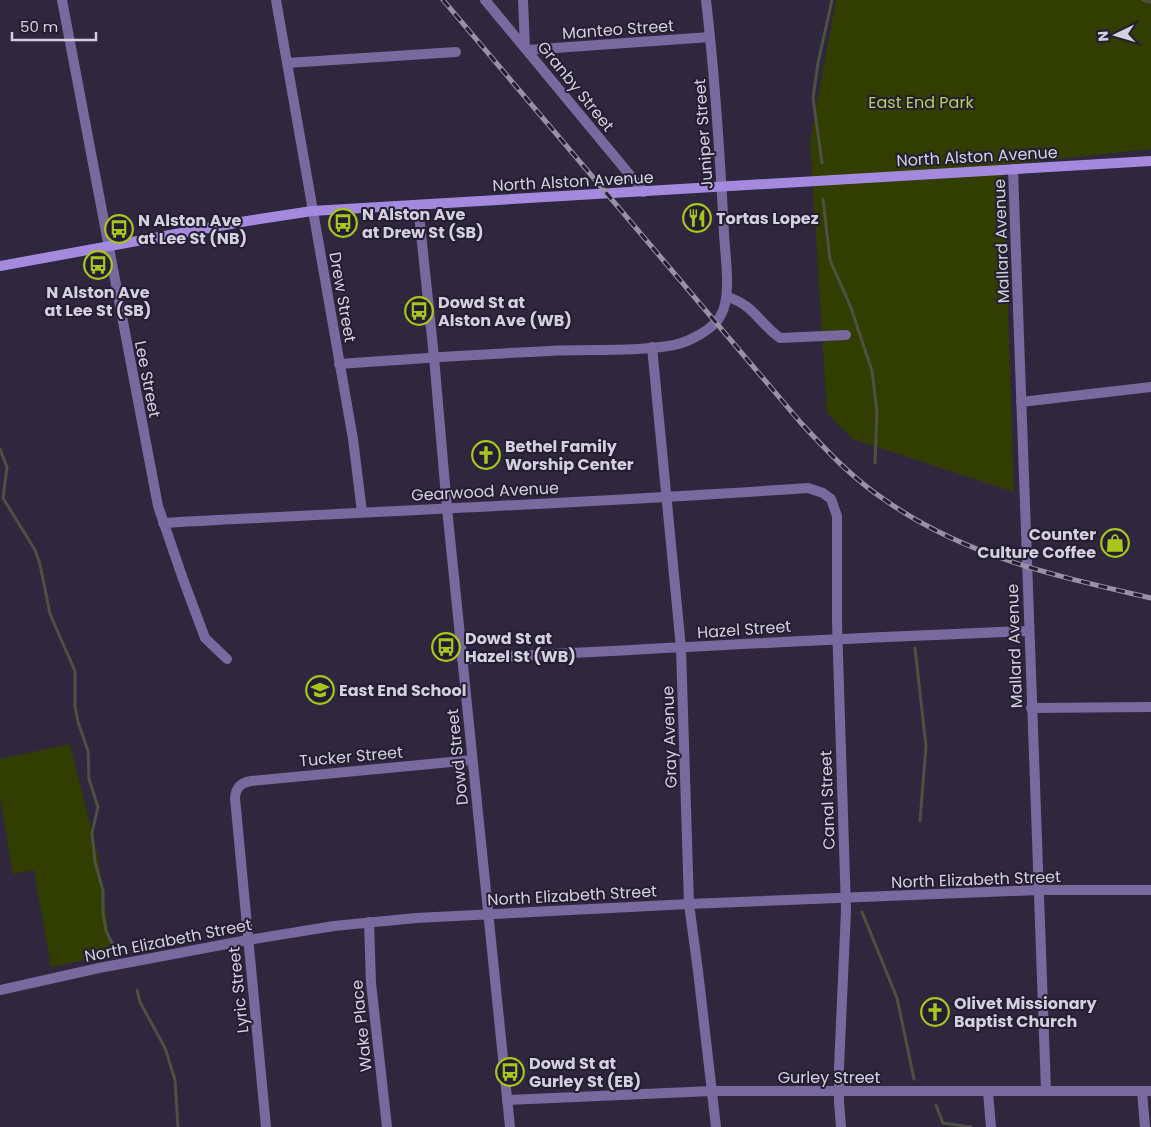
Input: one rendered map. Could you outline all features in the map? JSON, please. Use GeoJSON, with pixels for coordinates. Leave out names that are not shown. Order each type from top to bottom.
{"type":"FeatureCollection","features":[{"type":"Feature","properties":{"kind":"main road","name":"North Alston Avenue"},"geometry":{"type":"LineString","coordinates":[[0,266],[312,211],[1151,161]]}},
{"type":"Feature","properties":{"kind":"street","name":"Lee Street"},"geometry":{"type":"LineString","coordinates":[[62,0],[153,485],[163,523],[205,638],[227,660]]}},
{"type":"Feature","properties":{"kind":"street","name":"Drew Street"},"geometry":{"type":"LineString","coordinates":[[276,0],[353,438],[362,512]]}},
{"type":"Feature","properties":{"kind":"street","name":"Granby Street"},"geometry":{"type":"LineString","coordinates":[[485,0],[644,192]]}},
{"type":"Feature","properties":{"kind":"street"},"geometry":{"type":"LineString","coordinates":[[523,0],[526,49]]}},
{"type":"Feature","properties":{"kind":"street","name":"Juniper Street"},"geometry":{"type":"LineString","coordinates":[[652,347],[675,344],[692,339],[716,322],[721,316],[726,298],[722,187],[706,0]]}},
{"type":"Feature","properties":{"kind":"street","name":"Manteo Street"},"geometry":{"type":"LineString","coordinates":[[526,49],[710,38]]}},
{"type":"Feature","properties":{"kind":"street"},"geometry":{"type":"LineString","coordinates":[[286,63],[456,52]]}},
{"type":"Feature","properties":{"kind":"street","name":"Mallard Avenue"},"geometry":{"type":"LineString","coordinates":[[1013,169],[1046,1091]]}},
{"type":"Feature","properties":{"kind":"street","name":"Dowd Street"},"geometry":{"type":"LineString","coordinates":[[418,205],[510,1127]]}},
{"type":"Feature","properties":{"kind":"street"},"geometry":{"type":"LineString","coordinates":[[726,298],[739,301],[750,309],[770,331],[780,338],[846,335]]}},
{"type":"Feature","properties":{"kind":"street"},"geometry":{"type":"LineString","coordinates":[[339,364],[434,357],[652,347]]}},
{"type":"Feature","properties":{"kind":"street","name":"Gray Avenue"},"geometry":{"type":"LineString","coordinates":[[652,347],[681,648],[689,904],[716,1127]]}},
{"type":"Feature","properties":{"kind":"street"},"geometry":{"type":"LineString","coordinates":[[1021,402],[1151,387]]}},
{"type":"Feature","properties":{"kind":"street","name":"Gearwood Avenue"},"geometry":{"type":"LineString","coordinates":[[163,523],[808,488]]}},
{"type":"Feature","properties":{"kind":"street","name":"Canal Street"},"geometry":{"type":"LineString","coordinates":[[808,488],[824,493],[831,499],[837,516],[838,638],[846,898],[839,1093],[840,1127]]}},
{"type":"Feature","properties":{"kind":"street","name":"Hazel Street"},"geometry":{"type":"LineString","coordinates":[[462,659],[838,638],[1028,630]]}},
{"type":"Feature","properties":{"kind":"street"},"geometry":{"type":"LineString","coordinates":[[1031,708],[1151,708]]}},
{"type":"Feature","properties":{"kind":"street","name":"Tucker Street"},"geometry":{"type":"LineString","coordinates":[[236,790],[243,783],[251,781],[472,760]]}},
{"type":"Feature","properties":{"kind":"street","name":"Lyric Street"},"geometry":{"type":"LineString","coordinates":[[236,790],[235,798],[266,1127]]}},
{"type":"Feature","properties":{"kind":"street","name":"North Elizabeth Street"},"geometry":{"type":"LineString","coordinates":[[0,990],[99,968],[248,940],[369,922],[689,904],[1038,890],[1151,890]]}},
{"type":"Feature","properties":{"kind":"street","name":"Wake Place"},"geometry":{"type":"LineString","coordinates":[[369,922],[371,983],[387,1127]]}},
{"type":"Feature","properties":{"kind":"street"},"geometry":{"type":"LineString","coordinates":[[1145,1127],[1146,1091]]}},
{"type":"Feature","properties":{"kind":"street","name":"Gurley Street"},"geometry":{"type":"LineString","coordinates":[[507,1100],[712,1092],[1146,1091]]}},
{"type":"Feature","properties":{"kind":"street"},"geometry":{"type":"LineString","coordinates":[[988,1092],[991,1127]]}},
{"type":"Feature","properties":{"kind":"green space","name":"East End Park"},"geometry":{"type":"Polygon","coordinates":[[[836,0],[1151,0],[1151,149],[1003,165],[1014,492],[853,439],[827,413],[810,141],[836,0]]]}},
{"type":"Feature","properties":{"kind":"green space"},"geometry":{"type":"Polygon","coordinates":[[[70,744],[98,856],[112,954],[51,967],[34,870],[13,874],[0,797],[0,759],[70,744]]]}},
{"type":"Feature","properties":{"kind":"waterway"},"geometry":{"type":"LineString","coordinates":[[822,163],[813,98],[818,63],[832,0]]}},
{"type":"Feature","properties":{"kind":"waterway"},"geometry":{"type":"LineString","coordinates":[[1143,0],[1151,2]]}},
{"type":"Feature","properties":{"kind":"waterway"},"geometry":{"type":"LineString","coordinates":[[823,199],[830,260],[850,305],[872,371],[877,412],[875,463]]}},
{"type":"Feature","properties":{"kind":"waterway"},"geometry":{"type":"LineString","coordinates":[[0,449],[7,467],[3,498],[35,550],[40,564],[50,614],[75,671],[75,706],[78,722],[88,751],[89,779],[98,807],[92,833],[95,862],[103,891],[103,913],[106,931],[114,947]]}},
{"type":"Feature","properties":{"kind":"waterway"},"geometry":{"type":"LineString","coordinates":[[915,648],[926,746],[920,821]]}},
{"type":"Feature","properties":{"kind":"waterway"},"geometry":{"type":"LineString","coordinates":[[862,912],[897,998],[914,1079]]}},
{"type":"Feature","properties":{"kind":"waterway"},"geometry":{"type":"LineString","coordinates":[[137,990],[140,1002],[165,1048],[175,1080],[178,1127]]}},
{"type":"Feature","properties":{"kind":"waterway"},"geometry":{"type":"LineString","coordinates":[[936,1105],[943,1123],[971,1127]]}},
{"type":"Feature","properties":{"kind":"railway"},"geometry":{"type":"LineString","coordinates":[[443,0],[801,423],[851,474],[873,492],[916,520],[980,550],[1047,572],[1151,598]]}},
{"type":"Feature","properties":{"kind":"place","name":"Tortas Lopez"},"geometry":{"type":"Point","coordinates":[697,218]}},
{"type":"Feature","properties":{"kind":"place","name":"N Alston Ave at Drew St (SB)"},"geometry":{"type":"Point","coordinates":[343,223]}},
{"type":"Feature","properties":{"kind":"place","name":"N Alston Ave at Lee St (NB)"},"geometry":{"type":"Point","coordinates":[119,229]}},
{"type":"Feature","properties":{"kind":"place","name":"N Alston Ave at Lee St (SB)"},"geometry":{"type":"Point","coordinates":[98,265]}},
{"type":"Feature","properties":{"kind":"place","name":"Dowd St at Alston Ave (WB)"},"geometry":{"type":"Point","coordinates":[419,311]}},
{"type":"Feature","properties":{"kind":"place","name":"Bethel Family Worship Center"},"geometry":{"type":"Point","coordinates":[486,455]}},
{"type":"Feature","properties":{"kind":"place","name":"Counter Culture Coffee"},"geometry":{"type":"Point","coordinates":[1115,543]}},
{"type":"Feature","properties":{"kind":"place","name":"Dowd St at Hazel St (WB)"},"geometry":{"type":"Point","coordinates":[446,647]}},
{"type":"Feature","properties":{"kind":"place","name":"East End School"},"geometry":{"type":"Point","coordinates":[320,690]}},
{"type":"Feature","properties":{"kind":"place","name":"Olivet Missionary Baptist Church"},"geometry":{"type":"Point","coordinates":[935,1012]}},
{"type":"Feature","properties":{"kind":"place","name":"Dowd St at Gurley St (EB)"},"geometry":{"type":"Point","coordinates":[510,1072]}}]}
